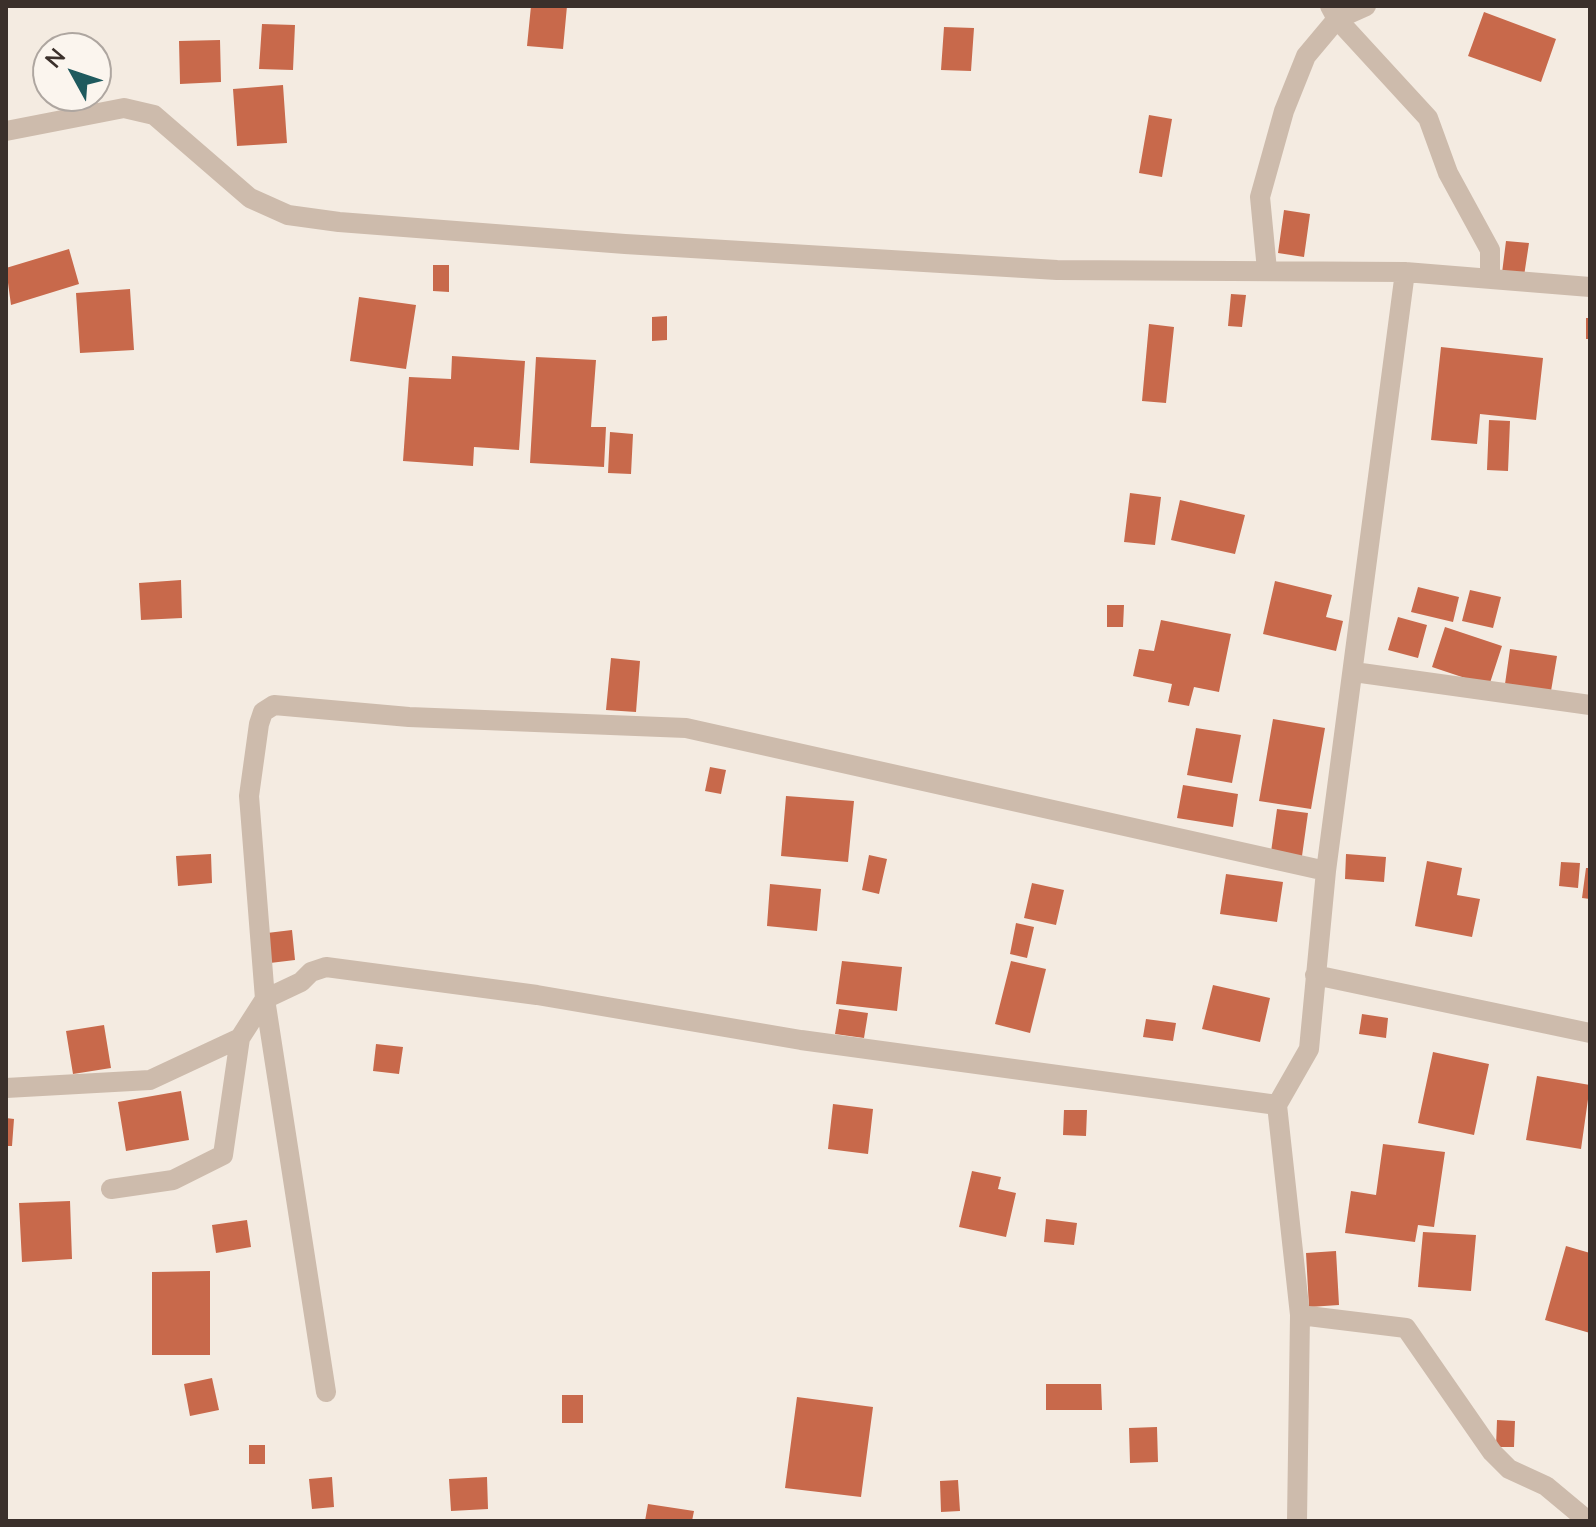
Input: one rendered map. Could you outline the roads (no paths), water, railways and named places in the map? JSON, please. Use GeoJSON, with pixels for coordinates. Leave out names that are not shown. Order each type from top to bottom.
{"type":"FeatureCollection","features":[{"type":"Feature","properties":{"kind":"street"},"geometry":{"type":"LineString","coordinates":[[1267,270],[1260,197],[1270,153],[1306,56],[1333,13],[1366,6]]}},
{"type":"Feature","properties":{"kind":"street"},"geometry":{"type":"LineString","coordinates":[[1333,13],[1428,118],[1448,173],[1490,250],[1490,279]]}},
{"type":"Feature","properties":{"kind":"street"},"geometry":{"type":"LineString","coordinates":[[6,131],[124,108],[154,115],[250,198],[288,215],[339,222],[625,244],[1041,269],[1405,272],[1590,287]]}},
{"type":"Feature","properties":{"kind":"street"},"geometry":{"type":"LineString","coordinates":[[1297,1521],[1300,1315],[1277,1105],[1309,1049],[1326,871],[1405,272]]}},
{"type":"Feature","properties":{"kind":"street"},"geometry":{"type":"LineString","coordinates":[[1354,672],[1590,705]]}},
{"type":"Feature","properties":{"kind":"street"},"geometry":{"type":"LineString","coordinates":[[326,1392],[265,999],[249,796],[259,724],[263,712],[274,705],[409,717],[686,728],[1326,871]]}},
{"type":"Feature","properties":{"kind":"street"},"geometry":{"type":"LineString","coordinates":[[111,1189],[173,1180],[223,1155],[240,1038],[265,999],[301,982],[311,972],[326,967],[537,995],[801,1040],[1277,1105]]}},
{"type":"Feature","properties":{"kind":"street"},"geometry":{"type":"LineString","coordinates":[[1315,975],[1590,1033]]}},
{"type":"Feature","properties":{"kind":"street"},"geometry":{"type":"LineString","coordinates":[[6,1088],[150,1080],[240,1038]]}},
{"type":"Feature","properties":{"kind":"street"},"geometry":{"type":"LineString","coordinates":[[1300,1315],[1406,1328],[1492,1452],[1509,1469],[1546,1486],[1588,1521]]}}]}
